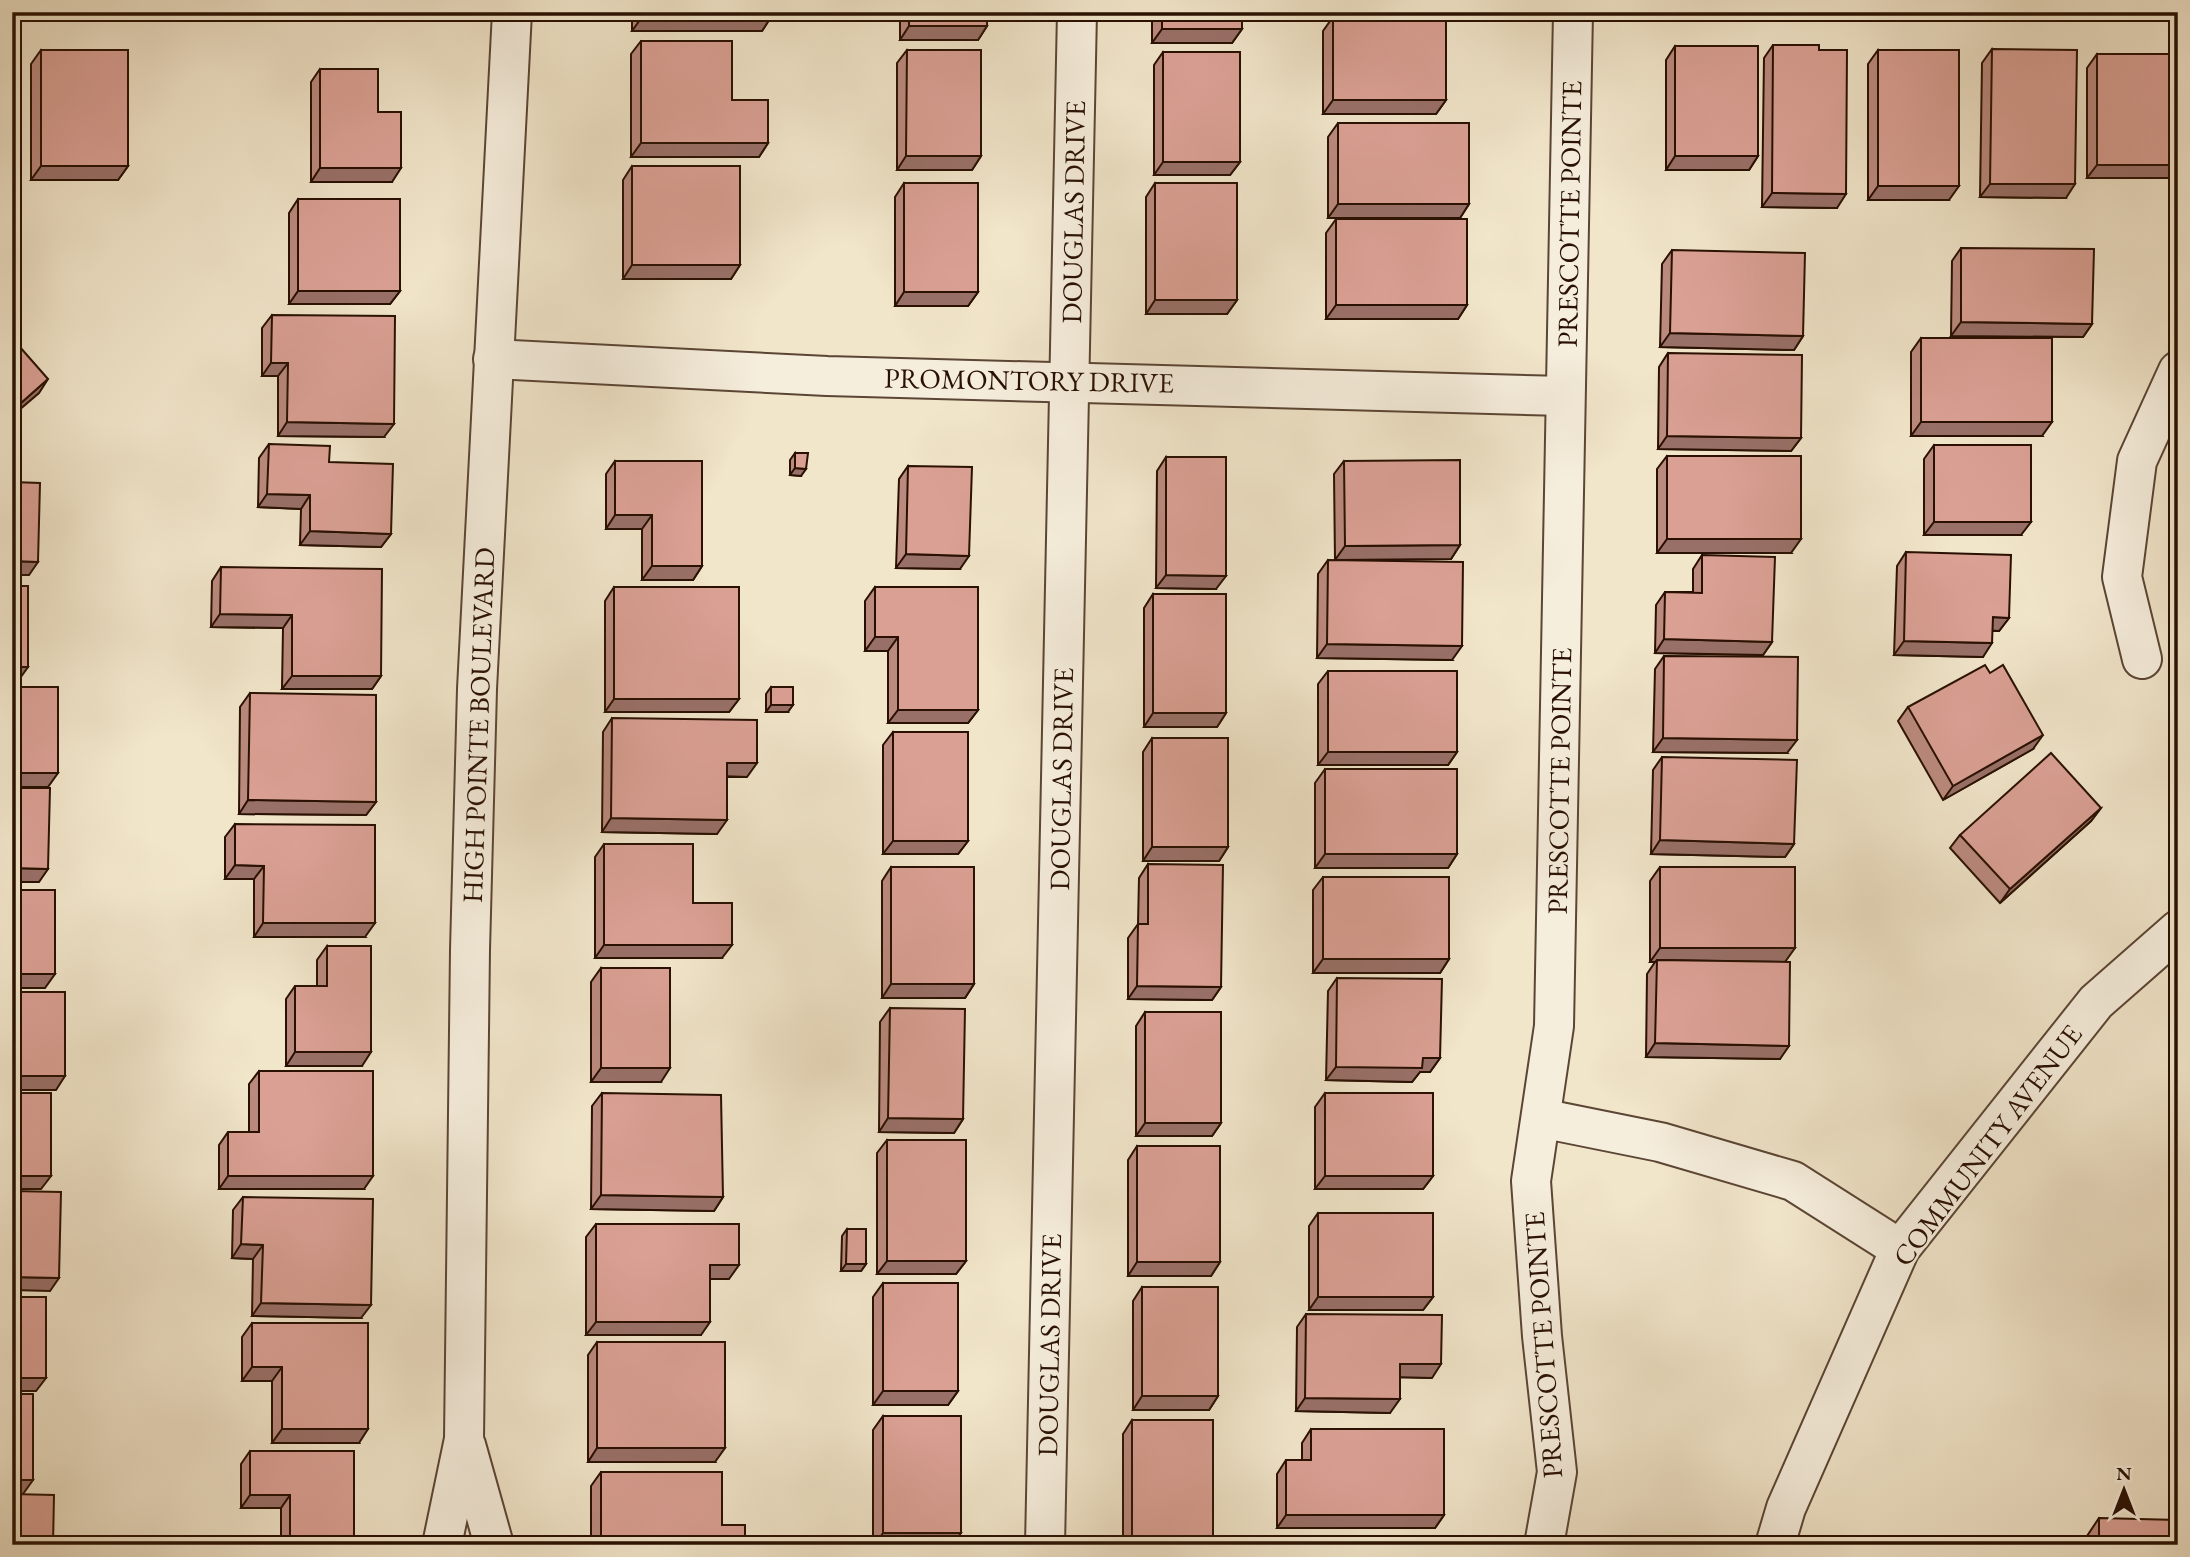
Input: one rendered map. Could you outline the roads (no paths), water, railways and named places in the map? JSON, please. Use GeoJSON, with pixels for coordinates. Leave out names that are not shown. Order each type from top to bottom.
{"type":"FeatureCollection","features":[{"type":"Feature","properties":{"kind":"street","name":"HIGH POINTE BOULEVARD"},"geometry":{"type":"LineString","coordinates":[[442,1545],[464,1439],[470,950],[477,689],[512,12]]}},
{"type":"Feature","properties":{"kind":"street","name":"DOUGLAS DRIVE"},"geometry":{"type":"LineString","coordinates":[[1045,1545],[1077,12]]}},
{"type":"Feature","properties":{"kind":"street","name":"PRESCOTTE POINTE"},"geometry":{"type":"LineString","coordinates":[[1544,1545],[1557,1472],[1542,1336],[1531,1181],[1554,1026],[1573,12]]}},
{"type":"Feature","properties":{"kind":"street","name":"PROMONTORY DRIVE"},"geometry":{"type":"LineString","coordinates":[[493,359],[828,376],[1565,396]]}},
{"type":"Feature","properties":{"kind":"street"},"geometry":{"type":"LineString","coordinates":[[2142,659],[2122,577],[2137,461],[2178,371]]}},
{"type":"Feature","properties":{"kind":"street","name":"COMMUNITY AVENUE"},"geometry":{"type":"LineString","coordinates":[[1775,1545],[1786,1508],[1900,1249],[2096,1002],[2178,930]]}},
{"type":"Feature","properties":{"kind":"street"},"geometry":{"type":"LineString","coordinates":[[1541,1118],[1660,1142],[1793,1181],[1900,1249]]}},
{"type":"Feature","properties":{"kind":"street","name":"HIGH POINTE BOULEVARD"},"geometry":{"type":"LineString","coordinates":[[464,1439],[494,1545]]}}]}
